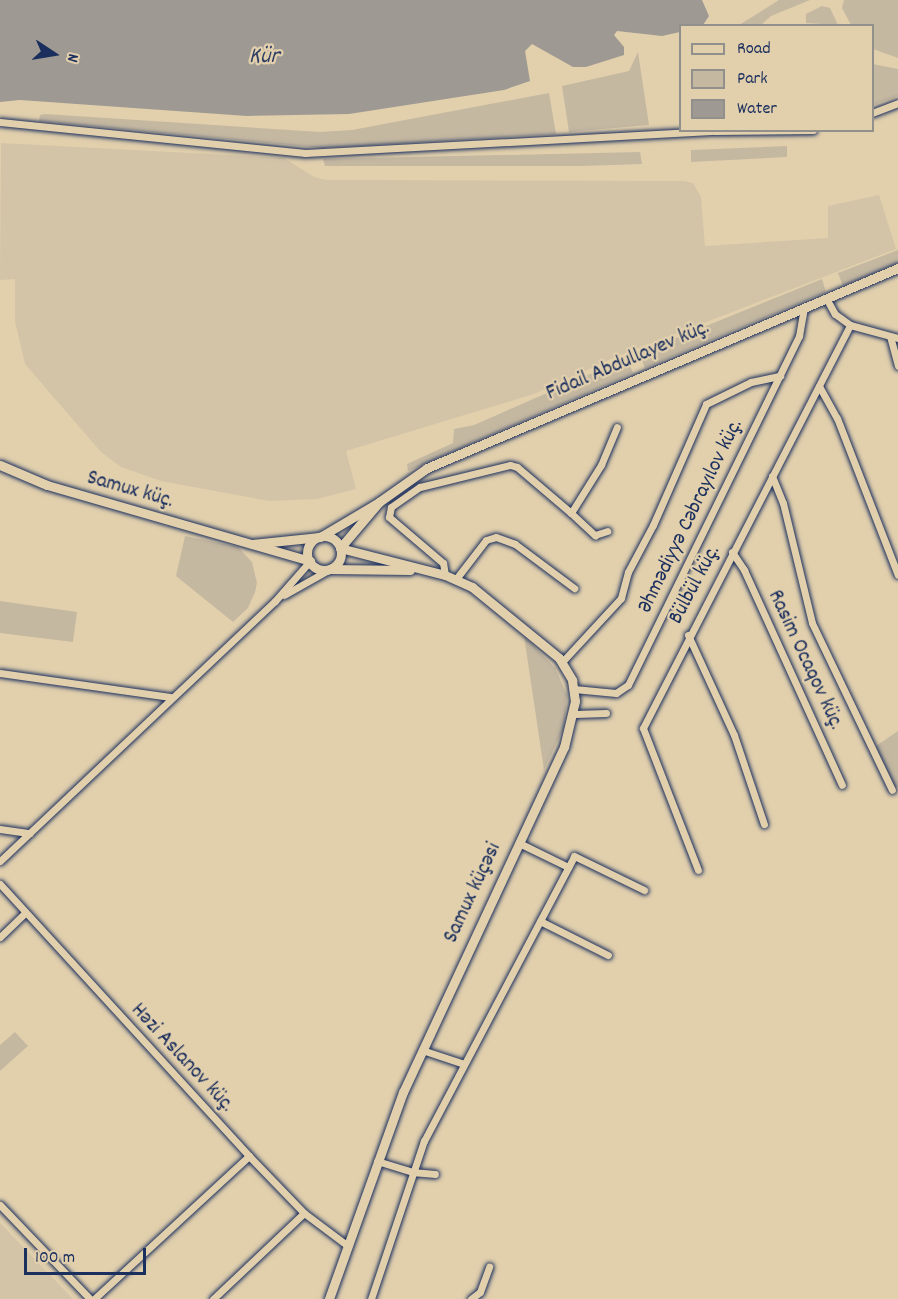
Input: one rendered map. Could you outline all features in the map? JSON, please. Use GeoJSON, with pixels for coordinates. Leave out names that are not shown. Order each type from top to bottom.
{"type":"FeatureCollection","features":[{"type":"Feature","properties":{"kind":"main road","name":"Fidail Abdullayev küç."},"geometry":{"type":"LineString","coordinates":[[379,502],[427,468],[898,268]]}},
{"type":"Feature","properties":{"kind":"main road","name":"Samux küç."},"geometry":{"type":"LineString","coordinates":[[0,465],[64,491],[310,561]]}},
{"type":"Feature","properties":{"kind":"main road"},"geometry":{"type":"LineString","coordinates":[[379,502],[320,537],[309,547],[310,561],[316,568],[424,570]]}},
{"type":"Feature","properties":{"kind":"main road"},"geometry":{"type":"LineString","coordinates":[[330,569],[338,563],[340,548],[379,502]]}},
{"type":"Feature","properties":{"kind":"main road"},"geometry":{"type":"LineString","coordinates":[[252,544],[320,537],[334,540],[340,548],[424,570]]}},
{"type":"Feature","properties":{"kind":"main road","name":"Samux küçəsi"},"geometry":{"type":"LineString","coordinates":[[329,1299],[377,1161],[422,1050],[564,747],[575,714],[574,689],[562,662],[530,632],[456,579],[424,570]]}},
{"type":"Feature","properties":{"kind":"street"},"geometry":{"type":"LineString","coordinates":[[874,113],[898,103]]}},
{"type":"Feature","properties":{"kind":"street"},"geometry":{"type":"LineString","coordinates":[[0,122],[305,153],[696,132]]}},
{"type":"Feature","properties":{"kind":"street"},"geometry":{"type":"LineString","coordinates":[[826,298],[835,314],[850,325],[898,338]]}},
{"type":"Feature","properties":{"kind":"street","name":"Əhmədiyyə Cəbrayılov küç."},"geometry":{"type":"LineString","coordinates":[[574,689],[616,693],[628,685],[799,336],[804,309]]}},
{"type":"Feature","properties":{"kind":"street","name":"Bülbül küç."},"geometry":{"type":"LineString","coordinates":[[698,870],[643,730],[688,635],[850,325]]}},
{"type":"Feature","properties":{"kind":"street"},"geometry":{"type":"LineString","coordinates":[[890,336],[898,366]]}},
{"type":"Feature","properties":{"kind":"street"},"geometry":{"type":"LineString","coordinates":[[562,662],[621,598],[628,572],[657,516],[706,404],[751,382],[780,376]]}},
{"type":"Feature","properties":{"kind":"street"},"geometry":{"type":"LineString","coordinates":[[819,386],[837,418],[898,575]]}},
{"type":"Feature","properties":{"kind":"street"},"geometry":{"type":"LineString","coordinates":[[571,513],[601,465],[617,427]]}},
{"type":"Feature","properties":{"kind":"street"},"geometry":{"type":"LineString","coordinates":[[445,575],[443,563],[388,517],[391,507],[420,487],[510,465],[517,467],[594,534],[607,531]]}},
{"type":"Feature","properties":{"kind":"street"},"geometry":{"type":"LineString","coordinates":[[772,476],[791,534],[812,623],[892,790]]}},
{"type":"Feature","properties":{"kind":"street"},"geometry":{"type":"LineString","coordinates":[[456,579],[486,540],[496,537],[515,544],[574,588]]}},
{"type":"Feature","properties":{"kind":"street","name":"Rasim Ocaqov küç."},"geometry":{"type":"LineString","coordinates":[[732,552],[744,570],[842,785]]}},
{"type":"Feature","properties":{"kind":"street"},"geometry":{"type":"LineString","coordinates":[[0,861],[170,697],[274,601],[310,561]]}},
{"type":"Feature","properties":{"kind":"street"},"geometry":{"type":"LineString","coordinates":[[274,601],[330,569]]}},
{"type":"Feature","properties":{"kind":"street"},"geometry":{"type":"LineString","coordinates":[[688,635],[734,735],[764,824]]}},
{"type":"Feature","properties":{"kind":"street"},"geometry":{"type":"LineString","coordinates":[[0,674],[170,697]]}},
{"type":"Feature","properties":{"kind":"street"},"geometry":{"type":"LineString","coordinates":[[575,714],[606,713]]}},
{"type":"Feature","properties":{"kind":"street"},"geometry":{"type":"LineString","coordinates":[[0,829],[30,833]]}},
{"type":"Feature","properties":{"kind":"street"},"geometry":{"type":"LineString","coordinates":[[519,843],[568,867]]}},
{"type":"Feature","properties":{"kind":"street"},"geometry":{"type":"LineString","coordinates":[[371,1299],[424,1140],[568,867],[578,855],[644,890]]}},
{"type":"Feature","properties":{"kind":"street","name":"Həzi Aslanov küç."},"geometry":{"type":"LineString","coordinates":[[0,884],[249,1156],[304,1213],[348,1246]]}},
{"type":"Feature","properties":{"kind":"street"},"geometry":{"type":"LineString","coordinates":[[0,937],[25,913]]}},
{"type":"Feature","properties":{"kind":"street"},"geometry":{"type":"LineString","coordinates":[[540,921],[608,955]]}},
{"type":"Feature","properties":{"kind":"street"},"geometry":{"type":"LineString","coordinates":[[422,1050],[464,1064]]}},
{"type":"Feature","properties":{"kind":"street"},"geometry":{"type":"LineString","coordinates":[[0,1205],[92,1299],[249,1156]]}},
{"type":"Feature","properties":{"kind":"street"},"geometry":{"type":"LineString","coordinates":[[377,1161],[412,1172],[435,1174]]}},
{"type":"Feature","properties":{"kind":"street"},"geometry":{"type":"LineString","coordinates":[[213,1299],[304,1213]]}},
{"type":"Feature","properties":{"kind":"street"},"geometry":{"type":"LineString","coordinates":[[471,1299],[480,1292],[489,1267]]}},
{"type":"Feature","properties":{"kind":"shaded area"},"geometry":{"type":"Polygon","coordinates":[[[1,143],[284,158],[314,177],[326,180],[684,181],[693,183],[701,197],[705,246],[828,238],[828,206],[879,195],[896,249],[618,356],[534,394],[346,451],[356,489],[317,499],[269,501],[161,481],[121,467],[101,452],[25,364],[15,321],[15,279],[0,280],[1,143]]]}},
{"type":"Feature","properties":{"kind":"shaded area"},"geometry":{"type":"Polygon","coordinates":[[[0,1223],[73,1299],[0,1299],[0,1223]]]}},
{"type":"Feature","properties":{"kind":"green space"},"geometry":{"type":"Polygon","coordinates":[[[779,0],[810,0],[771,16],[762,24],[741,24],[779,0]]]}},
{"type":"Feature","properties":{"kind":"green space"},"geometry":{"type":"Polygon","coordinates":[[[844,0],[898,0],[898,58],[874,49],[874,24],[850,24],[842,8],[844,0]]]}},
{"type":"Feature","properties":{"kind":"green space"},"geometry":{"type":"Polygon","coordinates":[[[822,6],[830,8],[838,24],[806,23],[806,14],[822,6]]]}},
{"type":"Feature","properties":{"kind":"green space"},"geometry":{"type":"Polygon","coordinates":[[[638,52],[649,125],[569,132],[562,86],[629,71],[638,52]]]}},
{"type":"Feature","properties":{"kind":"green space"},"geometry":{"type":"Polygon","coordinates":[[[874,64],[898,69],[898,96],[874,105],[874,64]]]}},
{"type":"Feature","properties":{"kind":"green space"},"geometry":{"type":"Polygon","coordinates":[[[549,93],[556,134],[322,148],[39,121],[40,115],[45,114],[320,132],[352,130],[549,93]]]}},
{"type":"Feature","properties":{"kind":"green space"},"geometry":{"type":"Polygon","coordinates":[[[787,146],[787,157],[691,162],[691,150],[787,146]]]}},
{"type":"Feature","properties":{"kind":"green space"},"geometry":{"type":"Polygon","coordinates":[[[640,152],[642,164],[583,166],[325,166],[323,159],[640,152]]]}},
{"type":"Feature","properties":{"kind":"green space"},"geometry":{"type":"Polygon","coordinates":[[[898,250],[898,263],[843,286],[838,273],[898,250]]]}},
{"type":"Feature","properties":{"kind":"green space"},"geometry":{"type":"Polygon","coordinates":[[[822,279],[826,292],[645,368],[639,353],[822,279]]]}},
{"type":"Feature","properties":{"kind":"green space"},"geometry":{"type":"Polygon","coordinates":[[[627,358],[633,373],[408,471],[407,464],[453,443],[454,429],[474,425],[627,358]]]}},
{"type":"Feature","properties":{"kind":"green space"},"geometry":{"type":"Polygon","coordinates":[[[185,536],[238,547],[252,562],[257,583],[255,592],[248,608],[233,622],[176,576],[185,536]]]}},
{"type":"Feature","properties":{"kind":"green space"},"geometry":{"type":"Polygon","coordinates":[[[0,601],[77,612],[73,642],[0,633],[0,601]]]}},
{"type":"Feature","properties":{"kind":"green space"},"geometry":{"type":"Polygon","coordinates":[[[524,636],[555,668],[567,695],[564,727],[544,770],[524,636]]]}},
{"type":"Feature","properties":{"kind":"green space"},"geometry":{"type":"Polygon","coordinates":[[[898,731],[898,786],[892,790],[876,746],[898,731]]]}},
{"type":"Feature","properties":{"kind":"green space"},"geometry":{"type":"Polygon","coordinates":[[[15,1032],[28,1046],[0,1071],[0,1045],[15,1032]]]}},
{"type":"Feature","properties":{"kind":"water","name":"Kür"},"geometry":{"type":"Polygon","coordinates":[[[0,0],[702,0],[709,16],[704,24],[679,24],[679,32],[662,36],[617,31],[614,35],[624,47],[624,55],[586,67],[573,67],[532,44],[525,51],[530,81],[504,90],[349,114],[247,116],[20,100],[0,102],[0,0]]]}}]}
